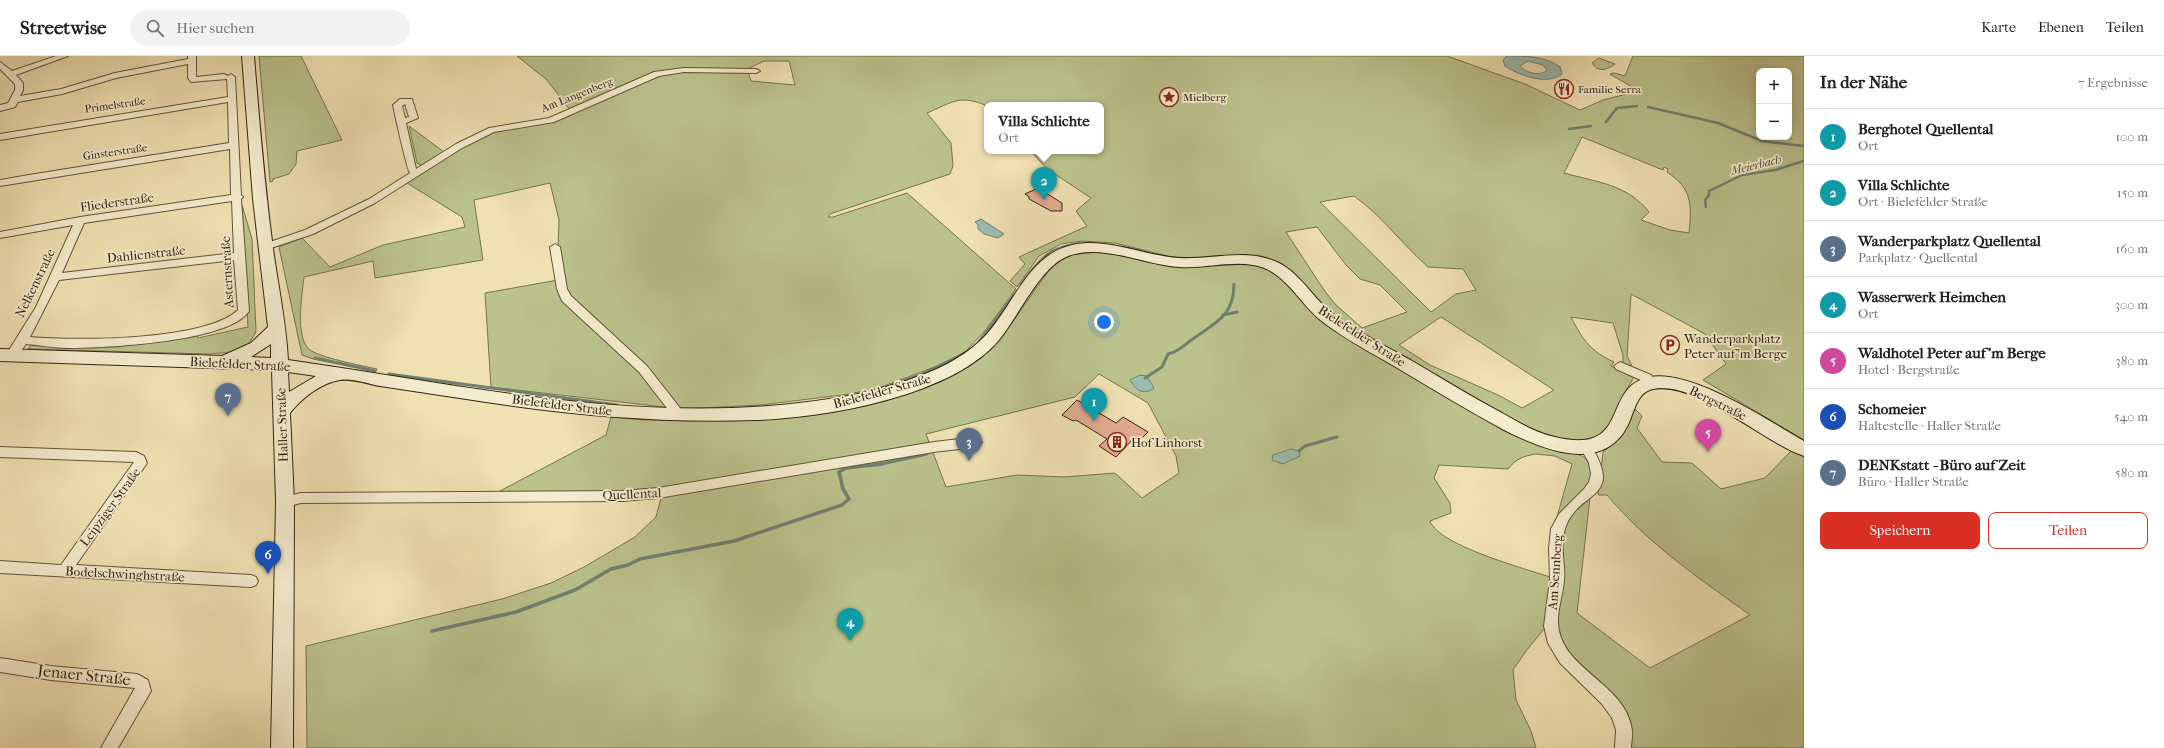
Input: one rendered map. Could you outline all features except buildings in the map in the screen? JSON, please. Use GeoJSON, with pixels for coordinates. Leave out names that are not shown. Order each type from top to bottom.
{"type":"FeatureCollection","features":[{"type":"Feature","properties":{"kind":"main road","name":"Haller Straße"},"geometry":{"type":"LineString","coordinates":[[248,56],[258,189],[265,247],[278,324],[285,502],[282,748]]}},
{"type":"Feature","properties":{"kind":"main road","name":"Bielefelder Straße"},"geometry":{"type":"LineString","coordinates":[[6,355],[280,365],[574,407],[647,415],[677,416],[761,414],[826,406],[887,392],[937,376],[969,359],[992,339],[1041,269],[1049,261],[1071,250],[1101,249],[1181,263],[1241,259],[1267,264],[1282,272],[1324,315],[1449,391],[1534,437],[1561,445],[1586,448],[1605,442],[1611,438],[1620,425],[1630,399],[1635,391],[1642,386],[1651,383]]}},
{"type":"Feature","properties":{"kind":"main road"},"geometry":{"type":"LineString","coordinates":[[220,362],[240,356],[260,346],[274,331],[278,324]]}},
{"type":"Feature","properties":{"kind":"main road"},"geometry":{"type":"LineString","coordinates":[[282,411],[289,400],[304,388],[340,374]]}},
{"type":"Feature","properties":{"kind":"main road","name":"Bergstraße"},"geometry":{"type":"LineString","coordinates":[[1651,383],[1670,384],[1706,396],[1804,449]]}},
{"type":"Feature","properties":{"kind":"street"},"geometry":{"type":"LineString","coordinates":[[11,74],[64,56]]}},
{"type":"Feature","properties":{"kind":"street"},"geometry":{"type":"LineString","coordinates":[[15,100],[62,91],[115,76],[192,58]]}},
{"type":"Feature","properties":{"kind":"street","name":"Asternstraße"},"geometry":{"type":"LineString","coordinates":[[23,340],[69,344],[120,343],[178,334],[233,321],[242,315],[244,311],[239,256],[238,197],[234,146],[233,99],[228,77],[194,80],[192,78],[192,58]]}},
{"type":"Feature","properties":{"kind":"street"},"geometry":{"type":"LineString","coordinates":[[0,64],[19,83],[19,90],[12,105],[0,108]]}},
{"type":"Feature","properties":{"kind":"street","name":"Am Langenberg"},"geometry":{"type":"LineString","coordinates":[[265,247],[310,232],[330,223],[386,193],[459,146],[482,134],[501,128],[551,120],[657,74],[703,70],[756,71]]}},
{"type":"Feature","properties":{"kind":"street","name":"Primelstraße"},"geometry":{"type":"LineString","coordinates":[[0,137],[233,99]]}},
{"type":"Feature","properties":{"kind":"street"},"geometry":{"type":"LineString","coordinates":[[402,122],[411,169],[416,174]]}},
{"type":"Feature","properties":{"kind":"street","name":"Ginsterstraße"},"geometry":{"type":"LineString","coordinates":[[0,183],[100,165],[203,152],[234,146]]}},
{"type":"Feature","properties":{"kind":"street","name":"Fliederstraße"},"geometry":{"type":"LineString","coordinates":[[0,235],[80,220],[238,197]]}},
{"type":"Feature","properties":{"kind":"street","name":"Nelkenstraße"},"geometry":{"type":"LineString","coordinates":[[6,355],[23,340],[55,277],[80,220]]}},
{"type":"Feature","properties":{"kind":"street"},"geometry":{"type":"LineString","coordinates":[[555,247],[562,289],[566,298],[643,369],[676,411],[677,416]]}},
{"type":"Feature","properties":{"kind":"street","name":"Dahlienstraße"},"geometry":{"type":"LineString","coordinates":[[55,277],[146,268],[239,256]]}},
{"type":"Feature","properties":{"kind":"street"},"geometry":{"type":"LineString","coordinates":[[1620,366],[1647,378],[1651,383]]}},
{"type":"Feature","properties":{"kind":"street","name":"Quellental"},"geometry":{"type":"LineString","coordinates":[[285,502],[301,498],[386,496],[614,496],[658,493],[934,447],[976,442]]}},
{"type":"Feature","properties":{"kind":"street","name":"Am Sennberg"},"geometry":{"type":"LineString","coordinates":[[1586,448],[1594,458],[1597,468],[1596,481],[1594,488],[1564,515],[1558,528],[1555,544],[1557,579],[1550,625],[1555,643],[1567,662],[1611,703],[1624,729],[1623,748]]}},
{"type":"Feature","properties":{"kind":"street","name":"Leipziger Straße"},"geometry":{"type":"LineString","coordinates":[[0,452],[136,457],[140,459],[141,463],[64,571]]}},
{"type":"Feature","properties":{"kind":"street","name":"Bodelschwinghstraße"},"geometry":{"type":"LineString","coordinates":[[0,567],[251,581]]}},
{"type":"Feature","properties":{"kind":"street","name":"Jenaer Straße"},"geometry":{"type":"LineString","coordinates":[[0,665],[51,673],[137,681],[143,685],[142,691],[109,748]]}},
{"type":"Feature","properties":{"kind":"green space"},"geometry":{"type":"Polygon","coordinates":[[[259,56],[301,56],[342,140],[297,151],[296,164],[289,174],[273,179],[273,181],[270,182],[259,56]]]}},
{"type":"Feature","properties":{"kind":"green space"},"geometry":{"type":"Polygon","coordinates":[[[517,56],[1447,56],[1525,84],[1580,110],[1603,100],[1639,91],[1610,74],[1614,73],[1625,76],[1633,56],[1804,56],[1804,440],[1703,380],[1726,364],[1705,334],[1631,294],[1627,356],[1633,368],[1623,365],[1623,355],[1613,323],[1571,317],[1579,332],[1593,349],[1614,362],[1611,366],[1634,377],[1623,396],[1618,415],[1601,436],[1572,442],[1522,427],[1327,313],[1282,268],[1206,258],[1171,257],[1115,243],[1082,241],[1061,244],[1039,256],[1017,287],[1010,281],[1025,264],[1019,257],[1087,226],[1076,211],[1091,198],[1047,169],[1034,154],[1104,154],[1104,102],[984,102],[984,105],[970,100],[963,100],[950,103],[927,113],[951,143],[953,166],[950,174],[830,214],[828,217],[833,217],[907,193],[1016,289],[984,332],[966,351],[945,363],[884,386],[850,394],[761,405],[681,409],[491,387],[485,293],[564,279],[558,246],[559,220],[550,183],[474,200],[483,260],[375,278],[373,261],[304,277],[300,315],[302,335],[309,349],[330,358],[377,369],[376,371],[313,359],[302,355],[279,247],[302,238],[330,267],[383,245],[465,227],[462,217],[407,183],[429,169],[417,163],[409,126],[448,155],[487,134],[544,123],[570,110],[547,80],[517,56]],[[764,61],[747,69],[751,81],[795,85],[789,61],[764,61]],[[1582,137],[1564,173],[1610,185],[1621,190],[1631,195],[1649,212],[1641,220],[1670,230],[1689,233],[1690,206],[1686,191],[1675,178],[1667,172],[1668,169],[1664,167],[1663,170],[1582,137]],[[1354,196],[1320,202],[1431,312],[1456,294],[1476,290],[1463,269],[1428,267],[1374,212],[1354,196]],[[1317,227],[1286,232],[1324,290],[1335,304],[1362,328],[1407,312],[1380,285],[1360,279],[1346,265],[1317,227]],[[1441,317],[1399,345],[1430,365],[1498,395],[1522,408],[1554,390],[1441,317]]]}},
{"type":"Feature","properties":{"kind":"green space"},"geometry":{"type":"Polygon","coordinates":[[[1599,58],[1615,64],[1603,70],[1597,68],[1592,63],[1599,58]]]}},
{"type":"Feature","properties":{"kind":"green space"},"geometry":{"type":"Polygon","coordinates":[[[242,205],[252,239],[256,331],[252,339],[243,348],[232,352],[209,354],[28,349],[31,345],[117,347],[196,334],[198,338],[248,327],[242,205]]]}},
{"type":"Feature","properties":{"kind":"green space"},"geometry":{"type":"Polygon","coordinates":[[[1097,252],[1181,267],[1242,263],[1265,267],[1280,276],[1306,304],[1555,451],[1582,456],[1586,459],[1593,471],[1577,613],[1650,668],[1750,615],[1693,574],[1657,545],[1639,529],[1607,495],[1598,495],[1603,452],[1622,436],[1635,409],[1642,416],[1637,428],[1662,462],[1692,463],[1721,489],[1765,478],[1792,450],[1804,457],[1804,748],[1618,748],[1617,723],[1545,628],[1513,670],[1516,700],[1531,731],[1536,748],[307,748],[306,646],[502,599],[551,583],[584,567],[635,537],[656,517],[663,490],[544,493],[498,492],[606,435],[611,417],[688,421],[760,418],[941,379],[974,362],[984,354],[1013,322],[1038,285],[1056,262],[1070,255],[1097,252]],[[1099,374],[1075,397],[926,434],[946,487],[1017,475],[1064,477],[1115,473],[1142,498],[1179,473],[1176,456],[1148,403],[1099,374]],[[1536,454],[1520,458],[1508,469],[1439,465],[1434,478],[1450,503],[1451,513],[1430,521],[1437,530],[1449,539],[1466,548],[1505,563],[1553,578],[1555,524],[1572,464],[1555,456],[1536,454]]]}},
{"type":"Feature","properties":{"kind":"shaded area"},"geometry":{"type":"Polygon","coordinates":[[[1507,56],[1542,59],[1554,63],[1560,67],[1562,74],[1549,79],[1533,78],[1517,73],[1505,66],[1503,60],[1507,56]],[[1528,61],[1520,66],[1526,71],[1537,74],[1547,70],[1543,65],[1528,61]]]}},
{"type":"Feature","properties":{"kind":"shaded area"},"geometry":{"type":"Polygon","coordinates":[[[981,219],[1004,234],[998,238],[984,234],[978,229],[978,225],[975,222],[981,219]]]}},
{"type":"Feature","properties":{"kind":"shaded area"},"geometry":{"type":"Polygon","coordinates":[[[1140,375],[1147,376],[1154,388],[1146,392],[1137,389],[1130,380],[1140,375]]]}},
{"type":"Feature","properties":{"kind":"shaded area"},"geometry":{"type":"Polygon","coordinates":[[[1291,449],[1299,451],[1300,456],[1283,464],[1272,460],[1273,455],[1291,449]]]}},
{"type":"Feature","properties":{"kind":"waterway"},"geometry":{"type":"LineString","coordinates":[[1606,122],[1617,108],[1637,106]]}},
{"type":"Feature","properties":{"kind":"waterway"},"geometry":{"type":"LineString","coordinates":[[1648,107],[1718,123],[1762,141],[1804,146]]}},
{"type":"Feature","properties":{"kind":"waterway"},"geometry":{"type":"LineString","coordinates":[[1569,129],[1591,126]]}},
{"type":"Feature","properties":{"kind":"waterway","name":"Meierbach"},"geometry":{"type":"LineString","coordinates":[[1706,207],[1705,200],[1709,195],[1709,191],[1742,175],[1775,170],[1804,161]]}},
{"type":"Feature","properties":{"kind":"waterway"},"geometry":{"type":"LineString","coordinates":[[1021,285],[1041,260],[1048,254],[1064,246],[1087,243]]}},
{"type":"Feature","properties":{"kind":"waterway"},"geometry":{"type":"LineString","coordinates":[[1127,248],[1141,251]]}},
{"type":"Feature","properties":{"kind":"waterway"},"geometry":{"type":"LineString","coordinates":[[1224,315],[1231,303],[1234,284]]}},
{"type":"Feature","properties":{"kind":"waterway"},"geometry":{"type":"LineString","coordinates":[[979,342],[1015,294]]}},
{"type":"Feature","properties":{"kind":"waterway"},"geometry":{"type":"LineString","coordinates":[[1224,315],[1237,312]]}},
{"type":"Feature","properties":{"kind":"waterway"},"geometry":{"type":"LineString","coordinates":[[1145,378],[1162,367],[1168,354],[1179,350],[1217,322],[1224,315]]}},
{"type":"Feature","properties":{"kind":"waterway"},"geometry":{"type":"LineString","coordinates":[[873,391],[920,375],[967,352]]}},
{"type":"Feature","properties":{"kind":"waterway"},"geometry":{"type":"LineString","coordinates":[[315,358],[375,371]]}},
{"type":"Feature","properties":{"kind":"waterway"},"geometry":{"type":"LineString","coordinates":[[389,374],[617,405]]}},
{"type":"Feature","properties":{"kind":"waterway"},"geometry":{"type":"LineString","coordinates":[[1299,451],[1305,446],[1337,437]]}},
{"type":"Feature","properties":{"kind":"waterway"},"geometry":{"type":"LineString","coordinates":[[881,464],[927,454]]}},
{"type":"Feature","properties":{"kind":"waterway"},"geometry":{"type":"LineString","coordinates":[[432,631],[516,612],[575,590],[611,569],[628,565],[640,559],[734,541],[842,505],[849,499],[843,489],[839,472],[846,468],[881,464]]}},
{"type":"Feature","properties":{"kind":"waterway"},"geometry":{"type":"LineString","coordinates":[[877,465],[881,464]]}},
{"type":"Feature","properties":{"kind":"place","name":"Familie Serra"},"geometry":{"type":"Point","coordinates":[1564,89]}},
{"type":"Feature","properties":{"kind":"place","name":"Mielberg"},"geometry":{"type":"Point","coordinates":[1169,97]}},
{"type":"Feature","properties":{"kind":"place","name":"Villa Schlichte"},"geometry":{"type":"Point","coordinates":[1044,200]}},
{"type":"Feature","properties":{"kind":"place","name":"Wanderparkplatz Peter auf'm Berge"},"geometry":{"type":"Point","coordinates":[1670,345]}},
{"type":"Feature","properties":{"kind":"place","name":"DENKstatt - Büro auf Zeit"},"geometry":{"type":"Point","coordinates":[228,416]}},
{"type":"Feature","properties":{"kind":"place","name":"Berghotel Quellental"},"geometry":{"type":"Point","coordinates":[1094,421]}},
{"type":"Feature","properties":{"kind":"place","name":"Hof Linhorst"},"geometry":{"type":"Point","coordinates":[1117,442]}},
{"type":"Feature","properties":{"kind":"place","name":"Waldhotel Peter auf'm Berge"},"geometry":{"type":"Point","coordinates":[1708,452]}},
{"type":"Feature","properties":{"kind":"place","name":"Wanderparkplatz Quellental"},"geometry":{"type":"Point","coordinates":[969,461]}},
{"type":"Feature","properties":{"kind":"place","name":"Schomeier"},"geometry":{"type":"Point","coordinates":[268,574]}},
{"type":"Feature","properties":{"kind":"place","name":"Wasserwerk Heimchen"},"geometry":{"type":"Point","coordinates":[850,641]}}]}
